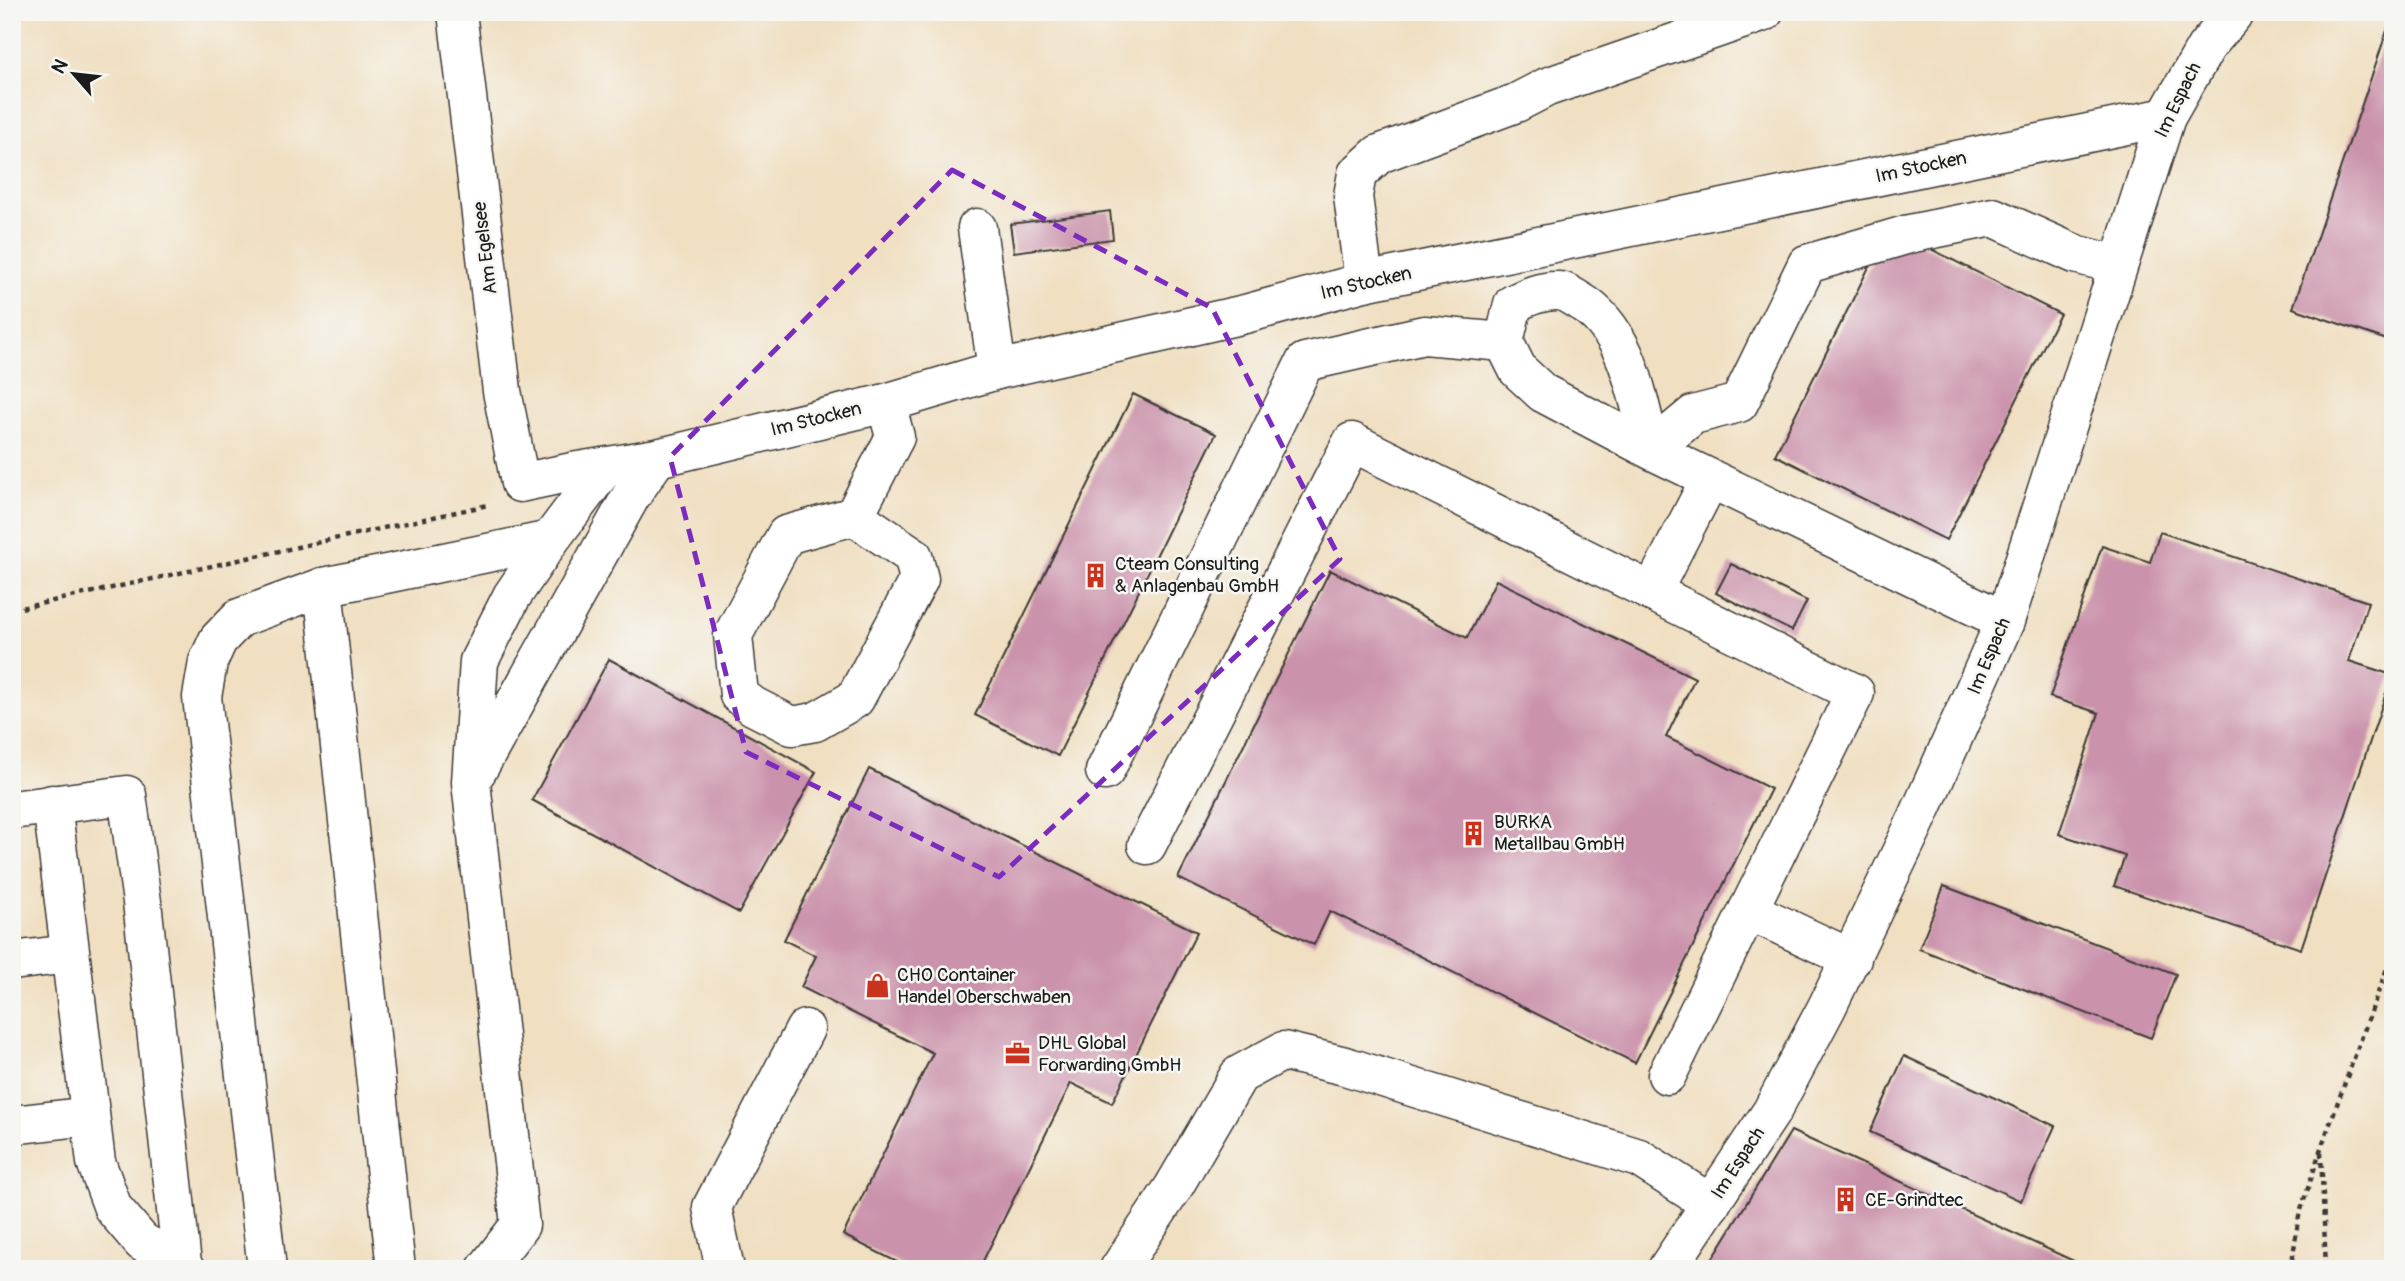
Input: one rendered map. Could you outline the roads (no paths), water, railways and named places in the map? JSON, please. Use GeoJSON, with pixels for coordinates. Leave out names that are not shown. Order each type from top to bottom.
{"type":"FeatureCollection","features":[{"type":"Feature","properties":{"kind":"street","name":"Am Egelsee"},"geometry":{"type":"LineString","coordinates":[[457,12],[502,391],[505,494]]}},
{"type":"Feature","properties":{"kind":"street"},"geometry":{"type":"LineString","coordinates":[[1364,282],[1353,196],[1357,174],[1380,154],[1516,103],[1547,87],[1763,12]]}},
{"type":"Feature","properties":{"kind":"street","name":"Im Espach"},"geometry":{"type":"LineString","coordinates":[[1667,1269],[1772,1111],[1852,959],[1923,807],[2006,621],[2166,117],[2206,47],[2235,12]]}},
{"type":"Feature","properties":{"kind":"street","name":"Im Stocken"},"geometry":{"type":"LineString","coordinates":[[505,494],[589,469],[657,458],[886,402],[997,370],[1245,314],[1364,282],[2166,117]]}},
{"type":"Feature","properties":{"kind":"street"},"geometry":{"type":"LineString","coordinates":[[1651,450],[1693,415],[1739,403],[1807,264],[1909,234],[1993,217],[2075,254],[2118,265]]}},
{"type":"Feature","properties":{"kind":"street"},"geometry":{"type":"LineString","coordinates":[[977,228],[997,370]]}},
{"type":"Feature","properties":{"kind":"street"},"geometry":{"type":"LineString","coordinates":[[1651,450],[1629,363],[1607,326],[1593,309],[1561,290],[1533,294],[1513,304],[1504,342],[1518,370],[1544,393],[1651,450],[2006,621]]}},
{"type":"Feature","properties":{"kind":"street"},"geometry":{"type":"LineString","coordinates":[[1105,771],[1305,362],[1424,335],[1504,342]]}},
{"type":"Feature","properties":{"kind":"street"},"geometry":{"type":"LineString","coordinates":[[854,516],[913,556],[919,579],[855,699],[815,722],[792,726],[753,706],[739,695],[733,635],[786,535],[854,516],[895,437],[886,402]]}},
{"type":"Feature","properties":{"kind":"street"},"geometry":{"type":"LineString","coordinates":[[1147,845],[1352,442],[1855,693],[1667,1076]]}},
{"type":"Feature","properties":{"kind":"street"},"geometry":{"type":"LineString","coordinates":[[471,782],[631,496],[657,458]]}},
{"type":"Feature","properties":{"kind":"street"},"geometry":{"type":"LineString","coordinates":[[486,1269],[520,1225],[471,782],[479,661],[512,596],[550,540],[589,469]]}},
{"type":"Feature","properties":{"kind":"street"},"geometry":{"type":"LineString","coordinates":[[1652,592],[1710,479]]}},
{"type":"Feature","properties":{"kind":"street"},"geometry":{"type":"LineString","coordinates":[[267,1269],[202,697],[208,662],[218,640],[239,618],[323,587],[550,540]]}},
{"type":"Feature","properties":{"kind":"street"},"geometry":{"type":"LineString","coordinates":[[323,587],[396,1269]]}},
{"type":"Feature","properties":{"kind":"street"},"geometry":{"type":"LineString","coordinates":[[12,810],[127,795],[144,915],[184,1266]]}},
{"type":"Feature","properties":{"kind":"street"},"geometry":{"type":"LineString","coordinates":[[52,804],[96,1163],[113,1208],[142,1242],[184,1266]]}},
{"type":"Feature","properties":{"kind":"street"},"geometry":{"type":"LineString","coordinates":[[1748,910],[1852,959]]}},
{"type":"Feature","properties":{"kind":"street"},"geometry":{"type":"LineString","coordinates":[[12,961],[69,954]]}},
{"type":"Feature","properties":{"kind":"street"},"geometry":{"type":"LineString","coordinates":[[725,1269],[712,1207],[805,1029]]}},
{"type":"Feature","properties":{"kind":"street"},"geometry":{"type":"LineString","coordinates":[[1119,1269],[1173,1188],[1239,1075],[1283,1051],[1345,1066],[1639,1158],[1712,1204]]}},
{"type":"Feature","properties":{"kind":"street"},"geometry":{"type":"LineString","coordinates":[[12,1125],[90,1116]]}},
{"type":"Feature","properties":{"kind":"place","name":"Cteam Consulting & Anlagenbau GmbH"},"geometry":{"type":"Point","coordinates":[1095,575]}},
{"type":"Feature","properties":{"kind":"place","name":"BURKA Metallbau GmbH"},"geometry":{"type":"Point","coordinates":[1474,833]}},
{"type":"Feature","properties":{"kind":"place","name":"CHO Container Handel Oberschwaben"},"geometry":{"type":"Point","coordinates":[877,986]}},
{"type":"Feature","properties":{"kind":"place","name":"DHL Global Forwarding GmbH"},"geometry":{"type":"Point","coordinates":[1018,1054]}},
{"type":"Feature","properties":{"kind":"place","name":"CE-Grindtec"},"geometry":{"type":"Point","coordinates":[1845,1200]}}]}
